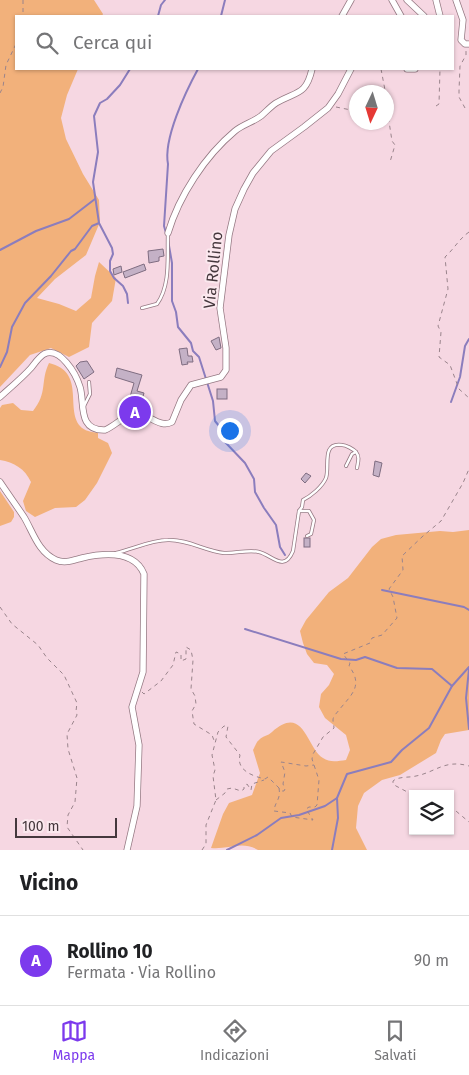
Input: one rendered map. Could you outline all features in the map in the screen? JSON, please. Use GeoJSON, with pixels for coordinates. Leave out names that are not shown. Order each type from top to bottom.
{"type":"FeatureCollection","features":[{"type":"Feature","properties":{"kind":"street"},"geometry":{"type":"LineString","coordinates":[[343,15],[351,0]]}},
{"type":"Feature","properties":{"kind":"street"},"geometry":{"type":"LineString","coordinates":[[392,0],[400,15]]}},
{"type":"Feature","properties":{"kind":"street"},"geometry":{"type":"LineString","coordinates":[[407,0],[423,15]]}},
{"type":"Feature","properties":{"kind":"street"},"geometry":{"type":"LineString","coordinates":[[436,0],[440,15]]}},
{"type":"Feature","properties":{"kind":"street"},"geometry":{"type":"LineString","coordinates":[[456,0],[462,17],[461,40],[467,44]]}},
{"type":"Feature","properties":{"kind":"street"},"geometry":{"type":"LineString","coordinates":[[168,233],[174,214],[185,192],[202,167],[226,139],[237,129],[261,116],[277,102],[299,92],[307,85],[312,70]]}},
{"type":"Feature","properties":{"kind":"street","name":"Via Rollino"},"geometry":{"type":"LineString","coordinates":[[83,411],[86,422],[101,430],[110,428],[134,414],[167,425],[174,420],[181,400],[191,385],[213,380],[224,374],[227,365],[226,348],[220,308],[229,235],[240,198],[253,173],[271,150],[328,108],[350,70]]}},
{"type":"Feature","properties":{"kind":"street"},"geometry":{"type":"LineString","coordinates":[[0,396],[23,376],[41,356],[50,352],[55,353],[65,361],[78,382],[83,411]]}},
{"type":"Feature","properties":{"kind":"street"},"geometry":{"type":"LineString","coordinates":[[0,482],[29,526],[36,542],[42,550],[53,558],[67,561],[110,554],[133,560],[140,566],[144,574],[143,665],[140,683],[132,707],[139,740],[137,806],[127,850]]}},
{"type":"Feature","properties":{"kind":"lane"},"geometry":{"type":"LineString","coordinates":[[142,308],[157,304],[164,293],[168,233]]}},
{"type":"Feature","properties":{"kind":"lane"},"geometry":{"type":"LineString","coordinates":[[83,411],[90,394],[89,382]]}},
{"type":"Feature","properties":{"kind":"lane"},"geometry":{"type":"LineString","coordinates":[[110,554],[170,539],[220,552],[260,552],[276,562],[286,560],[293,551],[299,511],[303,500],[311,496],[326,477],[327,454],[330,448],[336,444],[345,445],[356,452],[359,460],[358,468]]}},
{"type":"Feature","properties":{"kind":"lane"},"geometry":{"type":"LineString","coordinates":[[346,466],[352,454],[356,452]]}},
{"type":"Feature","properties":{"kind":"lane"},"geometry":{"type":"LineString","coordinates":[[299,511],[309,511],[314,520],[311,534],[307,536]]}},
{"type":"Feature","properties":{"kind":"path"},"geometry":{"type":"LineString","coordinates":[[23,0],[23,15]]}},
{"type":"Feature","properties":{"kind":"path"},"geometry":{"type":"LineString","coordinates":[[465,108],[459,98],[459,91],[460,66],[466,55],[467,44]]}},
{"type":"Feature","properties":{"kind":"path"},"geometry":{"type":"LineString","coordinates":[[0,94],[3,87],[6,65],[15,46]]}},
{"type":"Feature","properties":{"kind":"path"},"geometry":{"type":"LineString","coordinates":[[381,70],[384,85]]}},
{"type":"Feature","properties":{"kind":"path"},"geometry":{"type":"LineString","coordinates":[[436,106],[439,104],[440,70]]}},
{"type":"Feature","properties":{"kind":"path"},"geometry":{"type":"LineString","coordinates":[[328,108],[349,110]]}},
{"type":"Feature","properties":{"kind":"path"},"geometry":{"type":"LineString","coordinates":[[390,130],[392,141],[395,145],[390,162]]}},
{"type":"Feature","properties":{"kind":"path"},"geometry":{"type":"LineString","coordinates":[[469,232],[460,238],[452,251],[445,256],[448,289],[443,312],[438,321],[441,332],[439,357],[450,366],[459,389],[469,398]]}},
{"type":"Feature","properties":{"kind":"path"},"geometry":{"type":"LineString","coordinates":[[279,788],[279,800],[274,805],[274,811],[290,813],[292,817],[313,820],[306,809],[309,807],[315,808],[316,805],[319,780],[312,759],[313,754],[323,737],[334,728],[333,720],[335,716],[349,700],[356,687],[355,678],[349,666],[350,663],[343,654],[370,643],[372,638],[382,635],[397,618],[389,589],[403,570],[402,556],[441,521],[469,469]]}},
{"type":"Feature","properties":{"kind":"path"},"geometry":{"type":"LineString","coordinates":[[0,607],[12,624],[38,645],[64,676],[77,703],[77,715],[67,734],[68,749],[77,778],[76,802],[68,815],[67,827],[83,850]]}},
{"type":"Feature","properties":{"kind":"path"},"geometry":{"type":"LineString","coordinates":[[140,683],[141,692],[144,694],[161,681],[172,666],[176,652],[181,654],[181,661],[186,659],[186,647],[191,650],[193,660],[191,689],[195,696],[196,704],[192,712],[194,724],[212,735],[215,744]]}},
{"type":"Feature","properties":{"kind":"path"},"geometry":{"type":"LineString","coordinates":[[202,850],[206,844],[206,825],[216,800],[213,776],[215,770],[212,755],[218,732],[224,726],[228,726],[226,737],[240,755],[238,762],[240,766],[254,777],[264,779]]}},
{"type":"Feature","properties":{"kind":"path"},"geometry":{"type":"LineString","coordinates":[[216,800],[227,789],[232,788],[241,791],[247,784],[251,790],[252,784],[268,777],[284,791],[285,774],[281,762],[306,766],[315,765]]}},
{"type":"Feature","properties":{"kind":"path"},"geometry":{"type":"LineString","coordinates":[[409,793],[393,784],[393,781],[396,778],[417,776],[445,765],[469,766]]}},
{"type":"Feature","properties":{"kind":"path"},"geometry":{"type":"LineString","coordinates":[[454,809],[469,822]]}},
{"type":"Feature","properties":{"kind":"shaded area"},"geometry":{"type":"Polygon","coordinates":[[[0,0],[94,0],[102,15],[15,15],[15,70],[78,70],[67,95],[61,118],[66,139],[83,174],[99,200],[100,222],[86,255],[55,279],[37,298],[76,311],[91,298],[99,262],[116,278],[112,301],[92,323],[89,347],[69,357],[51,348],[30,355],[0,387],[0,0]]]}},
{"type":"Feature","properties":{"kind":"shaded area"},"geometry":{"type":"Polygon","coordinates":[[[49,363],[67,374],[71,382],[74,410],[80,426],[86,430],[98,433],[98,438],[108,443],[112,453],[97,483],[85,500],[76,507],[55,508],[35,517],[26,511],[23,501],[31,482],[29,477],[10,462],[0,460],[0,408],[2,405],[13,403],[21,410],[33,411],[41,398],[49,363]]]}},
{"type":"Feature","properties":{"kind":"shaded area"},"geometry":{"type":"Polygon","coordinates":[[[0,491],[14,512],[14,517],[11,522],[0,526],[0,491]]]}},
{"type":"Feature","properties":{"kind":"shaded area"},"geometry":{"type":"Polygon","coordinates":[[[469,530],[469,730],[445,734],[436,753],[400,775],[382,780],[364,793],[358,806],[356,828],[367,850],[258,850],[246,846],[211,848],[229,803],[252,795],[260,773],[253,750],[257,742],[283,724],[291,723],[298,725],[318,753],[326,760],[346,760],[350,750],[346,735],[325,718],[319,707],[321,694],[329,685],[334,674],[327,665],[314,663],[307,654],[300,631],[306,620],[329,592],[348,578],[372,547],[381,539],[396,535],[469,530]]]}},
{"type":"Feature","properties":{"kind":"building"},"geometry":{"type":"Polygon","coordinates":[[[163,249],[164,256],[159,257],[159,261],[149,263],[148,251],[163,249]]]}},
{"type":"Feature","properties":{"kind":"building"},"geometry":{"type":"Polygon","coordinates":[[[144,264],[146,270],[125,278],[123,272],[144,264]]]}},
{"type":"Feature","properties":{"kind":"building"},"geometry":{"type":"Polygon","coordinates":[[[121,266],[122,272],[114,275],[113,269],[121,266]]]}},
{"type":"Feature","properties":{"kind":"building"},"geometry":{"type":"Polygon","coordinates":[[[219,337],[221,348],[216,350],[211,341],[219,337]]]}},
{"type":"Feature","properties":{"kind":"building"},"geometry":{"type":"Polygon","coordinates":[[[187,348],[188,356],[192,356],[193,362],[187,362],[188,364],[182,365],[179,349],[187,348]]]}},
{"type":"Feature","properties":{"kind":"building"},"geometry":{"type":"Polygon","coordinates":[[[87,361],[94,372],[84,379],[76,366],[80,362],[87,361]]]}},
{"type":"Feature","properties":{"kind":"building"},"geometry":{"type":"Polygon","coordinates":[[[117,368],[142,375],[137,391],[144,393],[141,403],[134,401],[133,405],[128,404],[134,383],[115,377],[117,368]]]}},
{"type":"Feature","properties":{"kind":"building"},"geometry":{"type":"Polygon","coordinates":[[[217,389],[227,389],[227,399],[217,399],[217,389]]]}},
{"type":"Feature","properties":{"kind":"building"},"geometry":{"type":"Polygon","coordinates":[[[375,461],[382,463],[379,477],[373,475],[375,461]]]}},
{"type":"Feature","properties":{"kind":"building"},"geometry":{"type":"Polygon","coordinates":[[[306,473],[311,476],[305,483],[301,479],[306,473]]]}},
{"type":"Feature","properties":{"kind":"building"},"geometry":{"type":"Polygon","coordinates":[[[304,538],[310,538],[310,547],[304,547],[304,538]]]}},
{"type":"Feature","properties":{"kind":"waterway"},"geometry":{"type":"LineString","coordinates":[[158,15],[161,5],[165,0]]}},
{"type":"Feature","properties":{"kind":"waterway"},"geometry":{"type":"LineString","coordinates":[[221,15],[225,0]]}},
{"type":"Feature","properties":{"kind":"waterway"},"geometry":{"type":"LineString","coordinates":[[128,303],[127,294],[123,286],[114,278],[110,271],[110,261],[113,254],[112,248],[99,223],[93,182],[98,152],[94,116],[100,103],[107,99],[120,85],[129,70]]}},
{"type":"Feature","properties":{"kind":"waterway"},"geometry":{"type":"LineString","coordinates":[[166,233],[164,226],[169,142],[182,102],[198,70]]}},
{"type":"Feature","properties":{"kind":"waterway"},"geometry":{"type":"LineString","coordinates":[[0,250],[36,231],[69,219],[95,199]]}},
{"type":"Feature","properties":{"kind":"waterway"},"geometry":{"type":"LineString","coordinates":[[0,367],[7,352],[12,327],[25,303],[51,276],[71,251],[75,249],[92,226],[99,223]]}},
{"type":"Feature","properties":{"kind":"waterway"},"geometry":{"type":"LineString","coordinates":[[168,240],[172,263],[172,301],[178,327],[199,357],[213,401],[215,421],[224,432],[225,442],[245,463],[254,479],[255,492],[276,525],[280,547],[285,555]]}},
{"type":"Feature","properties":{"kind":"waterway"},"geometry":{"type":"LineString","coordinates":[[451,402],[460,377],[465,346],[469,339]]}},
{"type":"Feature","properties":{"kind":"waterway"},"geometry":{"type":"LineString","coordinates":[[382,590],[464,607],[469,610]]}},
{"type":"Feature","properties":{"kind":"waterway"},"geometry":{"type":"LineString","coordinates":[[245,629],[341,659],[356,660],[365,657],[397,668],[432,669],[452,686]]}},
{"type":"Feature","properties":{"kind":"waterway"},"geometry":{"type":"LineString","coordinates":[[227,850],[257,835],[281,818],[299,815],[325,806],[337,798],[347,774],[391,762],[402,750],[429,728],[452,686],[469,667]]}},
{"type":"Feature","properties":{"kind":"waterway"},"geometry":{"type":"LineString","coordinates":[[469,669],[466,698],[469,729]]}},
{"type":"Feature","properties":{"kind":"waterway"},"geometry":{"type":"LineString","coordinates":[[332,850],[338,818],[337,798]]}},
{"type":"Feature","properties":{"kind":"place","name":"Rollino 10"},"geometry":{"type":"Point","coordinates":[135,412]}}]}
